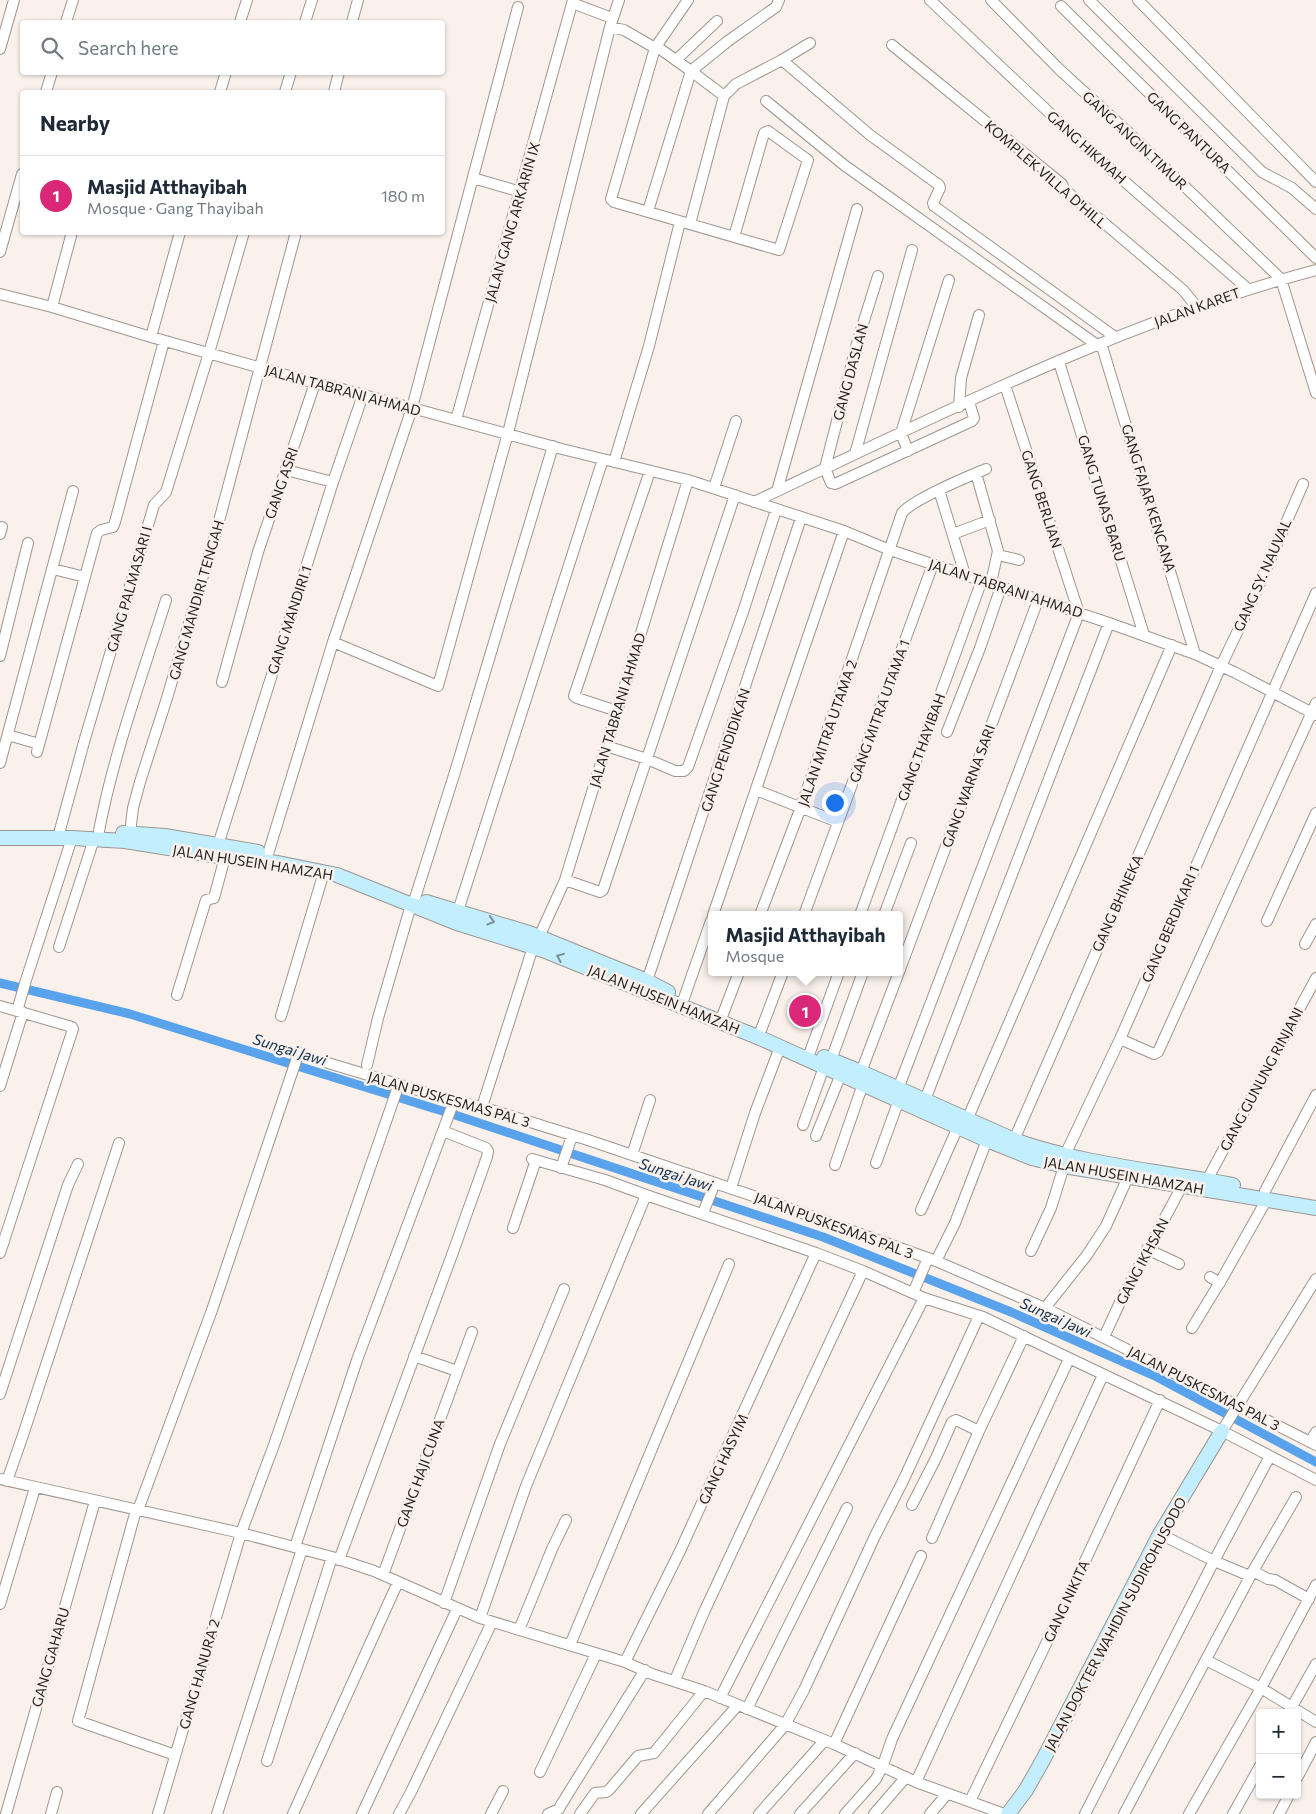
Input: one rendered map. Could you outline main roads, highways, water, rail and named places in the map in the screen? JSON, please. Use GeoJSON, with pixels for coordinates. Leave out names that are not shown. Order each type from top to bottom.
{"type":"FeatureCollection","features":[{"type":"Feature","properties":{"kind":"waterway","name":"Sungai Jawi"},"geometry":{"type":"LineString","coordinates":[[0,983],[130,1014],[452,1114],[823,1237],[1011,1312],[1157,1377],[1316,1462]]}},
{"type":"Feature","properties":{"kind":"place","name":"Masjid Atthayibah"},"geometry":{"type":"Point","coordinates":[805,1011]}}]}
